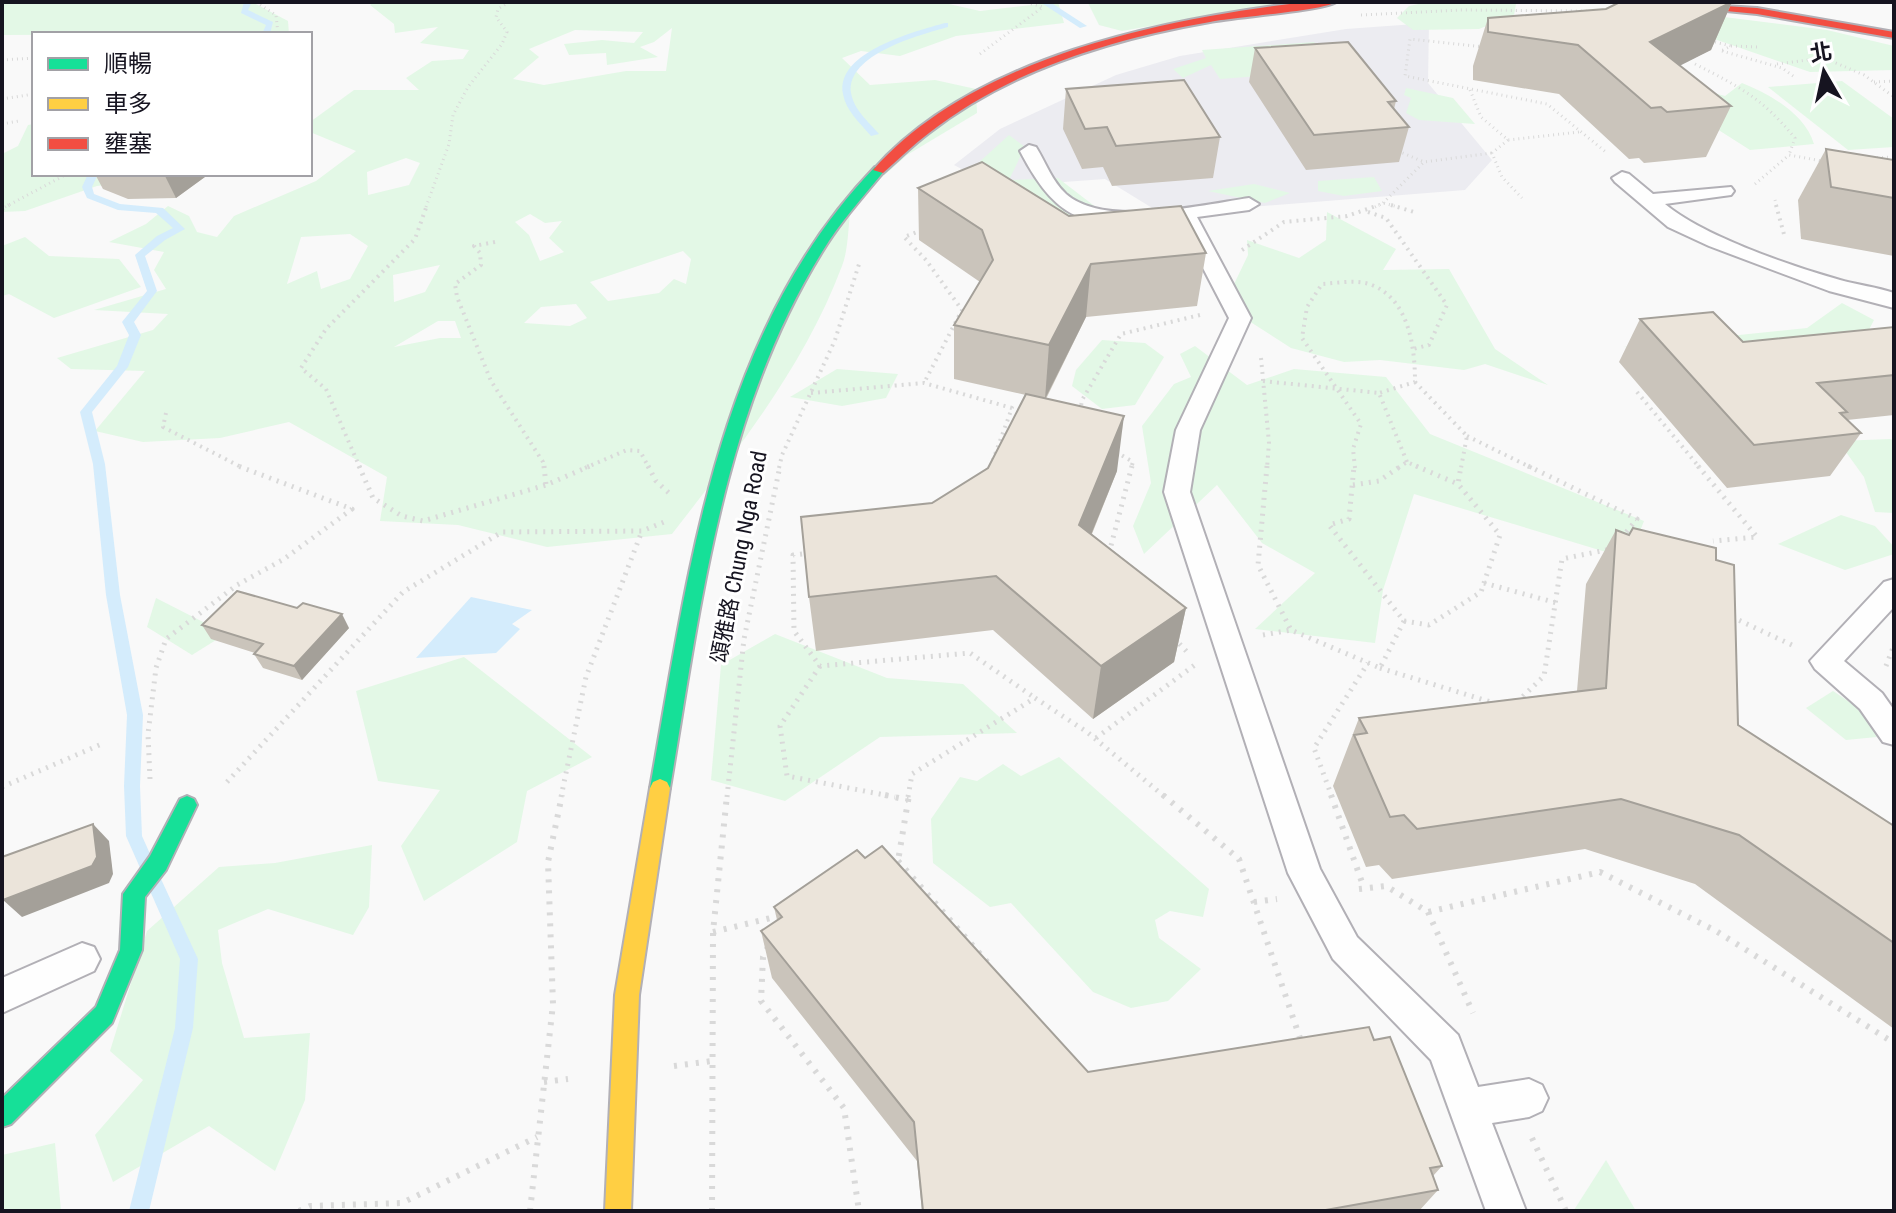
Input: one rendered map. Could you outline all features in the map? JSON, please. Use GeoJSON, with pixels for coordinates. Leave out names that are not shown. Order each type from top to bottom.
{"type":"FeatureCollection","features":[{"type":"Feature","properties":{"kind":"street","name":"頌雅路 Chung Nga Road"},"geometry":{"type":"LineString","coordinates":[[618,1211],[630,967],[705,527],[723,452],[757,358],[797,281],[839,216],[889,160],[943,116],[1003,82],[1058,57],[1144,31],[1208,18],[1331,2]]}},
{"type":"Feature","properties":{"kind":"street"},"geometry":{"type":"LineString","coordinates":[[1665,2],[1757,11],[1894,35]]}},
{"type":"Feature","properties":{"kind":"street"},"geometry":{"type":"LineString","coordinates":[[2,1115],[104,1015],[131,950],[134,894],[158,863],[187,805]]}},
{"type":"Feature","properties":{"kind":"lane"},"geometry":{"type":"LineString","coordinates":[[1029,151],[1048,186],[1082,214],[1123,217],[1249,204]]}},
{"type":"Feature","properties":{"kind":"lane"},"geometry":{"type":"LineString","coordinates":[[1618,168],[1646,201],[1675,223],[1716,242],[1837,286],[1870,292],[1894,301]]}},
{"type":"Feature","properties":{"kind":"lane"},"geometry":{"type":"LineString","coordinates":[[1646,201],[1724,191]]}},
{"type":"Feature","properties":{"kind":"lane"},"geometry":{"type":"LineString","coordinates":[[1185,213],[1240,318],[1188,430],[1177,492],[1305,873],[1345,948],[1445,1048],[1506,1211]]}},
{"type":"Feature","properties":{"kind":"lane"},"geometry":{"type":"LineString","coordinates":[[1894,589],[1858,626],[1847,643],[1825,661],[1871,701],[1894,733]]}},
{"type":"Feature","properties":{"kind":"lane"},"geometry":{"type":"LineString","coordinates":[[2,996],[82,959]]}},
{"type":"Feature","properties":{"kind":"lane"},"geometry":{"type":"LineString","coordinates":[[1467,1108],[1529,1098]]}},
{"type":"Feature","properties":{"kind":"path"},"geometry":{"type":"LineString","coordinates":[[256,2],[276,15],[278,32]]}},
{"type":"Feature","properties":{"kind":"path"},"geometry":{"type":"LineString","coordinates":[[509,2],[498,9],[496,17],[507,32],[502,44],[468,87],[453,115],[449,144],[436,189],[415,239],[326,329],[301,368],[326,389],[373,498],[390,507],[404,520],[423,521],[546,485],[627,450],[640,451],[656,481],[671,495]]}},
{"type":"Feature","properties":{"kind":"path"},"geometry":{"type":"LineString","coordinates":[[971,61],[1043,7],[1025,2]]}},
{"type":"Feature","properties":{"kind":"path"},"geometry":{"type":"LineString","coordinates":[[1485,2],[1492,9]]}},
{"type":"Feature","properties":{"kind":"path"},"geometry":{"type":"LineString","coordinates":[[1357,16],[1492,9],[1588,11]]}},
{"type":"Feature","properties":{"kind":"path"},"geometry":{"type":"LineString","coordinates":[[1495,47],[1410,39],[1405,76],[1547,104],[1618,168]]}},
{"type":"Feature","properties":{"kind":"path"},"geometry":{"type":"LineString","coordinates":[[1731,46],[1770,47]]}},
{"type":"Feature","properties":{"kind":"path"},"geometry":{"type":"LineString","coordinates":[[1721,51],[1772,65],[1796,78]]}},
{"type":"Feature","properties":{"kind":"path"},"geometry":{"type":"LineString","coordinates":[[1810,53],[1873,82],[1894,97]]}},
{"type":"Feature","properties":{"kind":"path"},"geometry":{"type":"LineString","coordinates":[[2,60],[32,58]]}},
{"type":"Feature","properties":{"kind":"path"},"geometry":{"type":"LineString","coordinates":[[1772,65],[1823,58]]}},
{"type":"Feature","properties":{"kind":"path"},"geometry":{"type":"LineString","coordinates":[[1695,64],[1743,89],[1771,109],[1795,138],[1789,155],[1745,192]]}},
{"type":"Feature","properties":{"kind":"path"},"geometry":{"type":"LineString","coordinates":[[1873,82],[1894,81]]}},
{"type":"Feature","properties":{"kind":"path"},"geometry":{"type":"LineString","coordinates":[[1470,89],[1481,117],[1508,140]]}},
{"type":"Feature","properties":{"kind":"path"},"geometry":{"type":"LineString","coordinates":[[2,99],[32,94]]}},
{"type":"Feature","properties":{"kind":"path"},"geometry":{"type":"LineString","coordinates":[[2,124],[19,121]]}},
{"type":"Feature","properties":{"kind":"path"},"geometry":{"type":"LineString","coordinates":[[1398,151],[1424,162],[1492,153],[1508,140],[1579,132]]}},
{"type":"Feature","properties":{"kind":"path"},"geometry":{"type":"LineString","coordinates":[[1492,153],[1502,177],[1522,198]]}},
{"type":"Feature","properties":{"kind":"path"},"geometry":{"type":"LineString","coordinates":[[1789,155],[1832,163]]}},
{"type":"Feature","properties":{"kind":"path"},"geometry":{"type":"LineString","coordinates":[[1874,171],[1871,156],[1894,157]]}},
{"type":"Feature","properties":{"kind":"path"},"geometry":{"type":"LineString","coordinates":[[1209,259],[1249,248],[1280,223],[1368,212],[1383,203],[1424,162]]}},
{"type":"Feature","properties":{"kind":"path"},"geometry":{"type":"LineString","coordinates":[[2,209],[63,176]]}},
{"type":"Feature","properties":{"kind":"path"},"geometry":{"type":"LineString","coordinates":[[1775,200],[1786,244]]}},
{"type":"Feature","properties":{"kind":"path"},"geometry":{"type":"LineString","coordinates":[[1383,203],[1414,212]]}},
{"type":"Feature","properties":{"kind":"path"},"geometry":{"type":"LineString","coordinates":[[1368,212],[1386,218],[1447,305],[1429,345],[1413,349]]}},
{"type":"Feature","properties":{"kind":"path"},"geometry":{"type":"LineString","coordinates":[[924,383],[962,310],[926,260],[904,237],[932,226]]}},
{"type":"Feature","properties":{"kind":"path"},"geometry":{"type":"LineString","coordinates":[[495,242],[474,246],[480,253],[481,265],[455,284],[457,297],[491,381],[543,462],[546,485]]}},
{"type":"Feature","properties":{"kind":"path","name":"頌雅路 Chung Nga Road"},"geometry":{"type":"LineString","coordinates":[[712,1211],[713,932],[744,639],[782,455],[835,340],[861,258]]}},
{"type":"Feature","properties":{"kind":"path"},"geometry":{"type":"LineString","coordinates":[[1379,393],[1407,462],[1458,484],[1500,535],[1481,592],[1429,625],[1404,621],[1329,525],[1349,519],[1353,449],[1361,424],[1302,338],[1307,307],[1322,284],[1369,284],[1388,295],[1410,329],[1415,382],[1467,436],[1637,519],[1614,549],[1562,559],[1544,676],[1510,708]]}},
{"type":"Feature","properties":{"kind":"path"},"geometry":{"type":"LineString","coordinates":[[1079,413],[1082,400],[1121,334],[1212,312]]}},
{"type":"Feature","properties":{"kind":"path"},"geometry":{"type":"LineString","coordinates":[[1291,630],[1258,565],[1269,443],[1263,381],[1337,386],[1379,393],[1415,382]]}},
{"type":"Feature","properties":{"kind":"path"},"geometry":{"type":"LineString","coordinates":[[811,393],[924,383],[1012,408],[991,465]]}},
{"type":"Feature","properties":{"kind":"path"},"geometry":{"type":"LineString","coordinates":[[1637,392],[1757,537],[1713,541]]}},
{"type":"Feature","properties":{"kind":"path"},"geometry":{"type":"LineString","coordinates":[[166,413],[163,427],[194,448],[352,509],[284,559],[237,585],[166,639],[156,668],[148,734],[148,771],[152,792],[187,805],[224,786],[403,592],[502,532],[642,531],[586,677],[548,862],[553,1004],[530,1211]]}},
{"type":"Feature","properties":{"kind":"path"},"geometry":{"type":"LineString","coordinates":[[1458,484],[1467,436]]}},
{"type":"Feature","properties":{"kind":"path"},"geometry":{"type":"LineString","coordinates":[[1109,554],[1133,462],[1111,448]]}},
{"type":"Feature","properties":{"kind":"path"},"geometry":{"type":"LineString","coordinates":[[1353,485],[1379,481],[1407,462]]}},
{"type":"Feature","properties":{"kind":"path"},"geometry":{"type":"LineString","coordinates":[[1621,539],[1634,545]]}},
{"type":"Feature","properties":{"kind":"path"},"geometry":{"type":"LineString","coordinates":[[820,666],[794,631],[793,555],[824,551]]}},
{"type":"Feature","properties":{"kind":"path"},"geometry":{"type":"LineString","coordinates":[[1484,583],[1557,603]]}},
{"type":"Feature","properties":{"kind":"path"},"geometry":{"type":"LineString","coordinates":[[1728,615],[1825,661]]}},
{"type":"Feature","properties":{"kind":"path"},"geometry":{"type":"LineString","coordinates":[[1380,668],[1404,621]]}},
{"type":"Feature","properties":{"kind":"path"},"geometry":{"type":"LineString","coordinates":[[1227,641],[1291,630],[1380,668],[1495,703]]}},
{"type":"Feature","properties":{"kind":"path"},"geometry":{"type":"LineString","coordinates":[[1096,738],[1198,663],[1167,632]]}},
{"type":"Feature","properties":{"kind":"path"},"geometry":{"type":"LineString","coordinates":[[820,666],[970,653],[1096,738],[1239,859],[1306,1056]]}},
{"type":"Feature","properties":{"kind":"path"},"geometry":{"type":"LineString","coordinates":[[1364,888],[1314,748],[1368,663]]}},
{"type":"Feature","properties":{"kind":"path"},"geometry":{"type":"LineString","coordinates":[[820,666],[780,726],[787,776],[908,800]]}},
{"type":"Feature","properties":{"kind":"path"},"geometry":{"type":"LineString","coordinates":[[898,861],[912,774],[1035,698]]}},
{"type":"Feature","properties":{"kind":"path"},"geometry":{"type":"LineString","coordinates":[[2,787],[104,743]]}},
{"type":"Feature","properties":{"kind":"path"},"geometry":{"type":"LineString","coordinates":[[885,868],[898,861]]}},
{"type":"Feature","properties":{"kind":"path"},"geometry":{"type":"LineString","coordinates":[[898,861],[991,965]]}},
{"type":"Feature","properties":{"kind":"path"},"geometry":{"type":"LineString","coordinates":[[1386,886],[1428,912],[1600,872],[1716,931],[1894,1043]]}},
{"type":"Feature","properties":{"kind":"path"},"geometry":{"type":"LineString","coordinates":[[713,932],[786,914],[780,925]]}},
{"type":"Feature","properties":{"kind":"path"},"geometry":{"type":"LineString","coordinates":[[775,935],[763,957],[761,1001],[844,1108],[859,1211]]}},
{"type":"Feature","properties":{"kind":"path"},"geometry":{"type":"LineString","coordinates":[[299,1211],[310,1206],[402,1203],[537,1137]]}},
{"type":"Feature","properties":{"kind":"shaded area"},"geometry":{"type":"Polygon","coordinates":[[[1429,23],[1428,83],[1492,160],[1465,190],[1162,214],[1105,179],[996,187],[954,165],[1000,129],[1116,75],[1180,56],[1346,29],[1429,23]]]}},
{"type":"Feature","properties":{"kind":"green space"},"geometry":{"type":"Polygon","coordinates":[[[2,2],[252,2],[288,21],[289,32],[32,32],[32,35],[2,35],[2,2]]]}},
{"type":"Feature","properties":{"kind":"green space"},"geometry":{"type":"Polygon","coordinates":[[[373,2],[940,2],[980,11],[1058,2],[1064,23],[956,36],[900,56],[861,51],[842,58],[870,85],[935,80],[976,89],[977,113],[907,155],[851,205],[844,259],[809,339],[767,406],[672,534],[547,547],[458,525],[380,521],[387,477],[289,422],[220,438],[143,442],[95,431],[145,371],[71,369],[57,358],[153,330],[168,314],[94,310],[166,289],[154,270],[164,252],[109,242],[146,224],[168,206],[189,216],[197,232],[217,237],[234,216],[316,181],[356,151],[312,133],[312,121],[354,90],[419,90],[406,78],[432,61],[463,59],[469,50],[420,43],[438,27],[395,33],[394,24],[370,5],[373,2]],[[672,28],[654,42],[640,47],[658,57],[607,65],[606,53],[569,55],[564,44],[602,40],[634,43],[643,32],[575,30],[529,49],[539,57],[513,79],[544,85],[626,71],[666,71],[672,28]],[[406,158],[367,172],[368,195],[409,185],[420,163],[406,158]],[[530,214],[515,222],[529,235],[540,261],[564,252],[549,238],[562,221],[545,223],[530,214]],[[350,234],[301,237],[287,284],[317,271],[321,289],[350,279],[368,246],[350,234]],[[683,251],[590,282],[608,301],[659,293],[674,279],[686,284],[691,259],[683,251]],[[440,265],[393,275],[394,302],[425,292],[440,265]],[[576,304],[541,307],[524,323],[570,326],[587,318],[576,304]],[[438,321],[394,347],[440,338],[461,338],[455,321],[438,321]]]}},
{"type":"Feature","properties":{"kind":"green space"},"geometry":{"type":"Polygon","coordinates":[[[1287,2],[1122,31],[1099,25],[1088,3],[1287,2]]]}},
{"type":"Feature","properties":{"kind":"green space"},"geometry":{"type":"Polygon","coordinates":[[[1428,2],[1516,4],[1514,15],[1479,29],[1413,30],[1397,18],[1409,6],[1428,2]]]}},
{"type":"Feature","properties":{"kind":"green space"},"geometry":{"type":"Polygon","coordinates":[[[1692,13],[1827,30],[1894,46],[1894,70],[1810,72],[1694,32],[1692,13]]]}},
{"type":"Feature","properties":{"kind":"green space"},"geometry":{"type":"Polygon","coordinates":[[[1314,42],[1336,70],[1220,79],[1211,65],[1183,78],[1173,69],[1206,58],[1202,50],[1314,42]]]}},
{"type":"Feature","properties":{"kind":"green space"},"geometry":{"type":"Polygon","coordinates":[[[1842,81],[1894,119],[1894,147],[1848,150],[1768,87],[1842,81]]]}},
{"type":"Feature","properties":{"kind":"green space"},"geometry":{"type":"Polygon","coordinates":[[[1742,83],[1775,99],[1795,114],[1814,144],[1750,150],[1717,129],[1721,128],[1711,118],[1710,92],[1725,96],[1742,83]]]}},
{"type":"Feature","properties":{"kind":"green space"},"geometry":{"type":"Polygon","coordinates":[[[1406,88],[1453,98],[1475,124],[1419,120],[1406,113],[1411,98],[1404,95],[1406,88]]]}},
{"type":"Feature","properties":{"kind":"green space"},"geometry":{"type":"Polygon","coordinates":[[[32,124],[32,176],[139,176],[137,181],[97,186],[25,211],[2,212],[2,154],[18,146],[28,125],[32,124]]]}},
{"type":"Feature","properties":{"kind":"green space"},"geometry":{"type":"Polygon","coordinates":[[[1009,135],[1025,147],[1009,180],[1058,178],[1097,208],[1168,244],[942,196],[1009,135]]]}},
{"type":"Feature","properties":{"kind":"green space"},"geometry":{"type":"Polygon","coordinates":[[[1374,177],[1382,191],[1344,196],[1318,191],[1318,181],[1374,177]]]}},
{"type":"Feature","properties":{"kind":"green space"},"geometry":{"type":"Polygon","coordinates":[[[1254,184],[1290,193],[1265,203],[1208,191],[1254,184]]]}},
{"type":"Feature","properties":{"kind":"green space"},"geometry":{"type":"Polygon","coordinates":[[[1327,212],[1396,249],[1383,270],[1449,269],[1495,349],[1548,385],[1485,364],[1464,370],[1380,360],[1344,362],[1291,348],[1224,305],[1248,255],[1247,240],[1299,258],[1326,240],[1327,212]]]}},
{"type":"Feature","properties":{"kind":"green space"},"geometry":{"type":"Polygon","coordinates":[[[25,237],[49,256],[119,259],[141,287],[54,318],[9,294],[2,296],[2,246],[25,237]]]}},
{"type":"Feature","properties":{"kind":"green space"},"geometry":{"type":"Polygon","coordinates":[[[1842,303],[1874,320],[1860,347],[1716,351],[1623,347],[1807,328],[1842,303]]]}},
{"type":"Feature","properties":{"kind":"green space"},"geometry":{"type":"Polygon","coordinates":[[[1102,340],[1145,343],[1164,357],[1135,405],[1102,409],[1072,386],[1076,370],[1102,340]]]}},
{"type":"Feature","properties":{"kind":"green space"},"geometry":{"type":"Polygon","coordinates":[[[1195,346],[1247,385],[1294,369],[1386,377],[1430,434],[1644,521],[1629,559],[1414,494],[1383,590],[1375,643],[1255,629],[1315,573],[1262,543],[1217,485],[1144,554],[1133,526],[1151,483],[1142,426],[1174,384],[1191,377],[1180,354],[1195,346]]]}},
{"type":"Feature","properties":{"kind":"green space"},"geometry":{"type":"Polygon","coordinates":[[[837,369],[898,374],[886,398],[842,406],[790,397],[837,369]]]}},
{"type":"Feature","properties":{"kind":"green space"},"geometry":{"type":"Polygon","coordinates":[[[1894,440],[1894,513],[1875,512],[1864,477],[1838,441],[1894,440]]]}},
{"type":"Feature","properties":{"kind":"green space"},"geometry":{"type":"Polygon","coordinates":[[[1841,515],[1875,526],[1894,547],[1894,554],[1845,570],[1778,544],[1841,515]]]}},
{"type":"Feature","properties":{"kind":"green space"},"geometry":{"type":"Polygon","coordinates":[[[156,598],[207,624],[232,630],[192,655],[147,627],[156,598]]]}},
{"type":"Feature","properties":{"kind":"green space"},"geometry":{"type":"Polygon","coordinates":[[[775,634],[887,678],[963,684],[1017,733],[880,737],[785,801],[711,780],[721,665],[775,634]]]}},
{"type":"Feature","properties":{"kind":"green space"},"geometry":{"type":"Polygon","coordinates":[[[464,657],[592,757],[527,791],[517,842],[424,901],[401,846],[440,790],[378,781],[356,691],[464,657]]]}},
{"type":"Feature","properties":{"kind":"green space"},"geometry":{"type":"Polygon","coordinates":[[[1833,691],[1860,709],[1877,737],[1846,740],[1806,708],[1833,691]]]}},
{"type":"Feature","properties":{"kind":"green space"},"geometry":{"type":"Polygon","coordinates":[[[1059,757],[1209,889],[1203,917],[1170,911],[1155,920],[1159,938],[1201,969],[1168,1001],[1131,1008],[1093,992],[1011,903],[990,907],[933,863],[931,819],[960,777],[977,781],[1003,764],[1021,776],[1059,757]]]}},
{"type":"Feature","properties":{"kind":"green space"},"geometry":{"type":"Polygon","coordinates":[[[372,845],[369,907],[353,935],[268,909],[218,930],[222,963],[244,1038],[310,1033],[305,1100],[275,1171],[209,1126],[113,1182],[95,1135],[143,1080],[110,1051],[147,931],[219,867],[275,863],[372,845]]]}},
{"type":"Feature","properties":{"kind":"green space"},"geometry":{"type":"Polygon","coordinates":[[[55,1143],[61,1211],[2,1211],[2,1155],[55,1143]]]}},
{"type":"Feature","properties":{"kind":"green space"},"geometry":{"type":"Polygon","coordinates":[[[1606,1160],[1636,1211],[1574,1211],[1574,1210],[1606,1160]]]}},
{"type":"Feature","properties":{"kind":"water"},"geometry":{"type":"Polygon","coordinates":[[[471,597],[532,610],[512,624],[520,629],[496,653],[416,658],[471,597]]]}},
{"type":"Feature","properties":{"kind":"building"},"geometry":{"type":"Polygon","coordinates":[[[1620,2],[1732,2],[1650,42],[1731,106],[1667,112],[1661,107],[1651,108],[1578,45],[1488,32],[1488,18],[1606,9],[1620,2]]]}},
{"type":"Feature","properties":{"kind":"building"},"geometry":{"type":"Polygon","coordinates":[[[1348,42],[1396,101],[1388,102],[1409,127],[1314,135],[1255,48],[1348,42]]]}},
{"type":"Feature","properties":{"kind":"building"},"geometry":{"type":"Polygon","coordinates":[[[1184,80],[1220,137],[1116,146],[1107,127],[1085,129],[1066,89],[1184,80]]]}},
{"type":"Feature","properties":{"kind":"building"},"geometry":{"type":"Polygon","coordinates":[[[1826,149],[1894,160],[1894,198],[1831,187],[1826,149]]]}},
{"type":"Feature","properties":{"kind":"building"},"geometry":{"type":"Polygon","coordinates":[[[982,162],[1069,216],[1181,206],[1206,253],[1091,264],[1049,345],[954,325],[993,260],[982,230],[918,188],[982,162]]]}},
{"type":"Feature","properties":{"kind":"building"},"geometry":{"type":"Polygon","coordinates":[[[1713,312],[1743,342],[1894,327],[1894,375],[1817,383],[1847,412],[1840,413],[1861,433],[1754,445],[1640,319],[1713,312]]]}},
{"type":"Feature","properties":{"kind":"building"},"geometry":{"type":"Polygon","coordinates":[[[1026,394],[1124,416],[1079,525],[1186,608],[1101,666],[996,576],[809,597],[801,517],[932,503],[988,468],[1026,394]]]}},
{"type":"Feature","properties":{"kind":"building"},"geometry":{"type":"Polygon","coordinates":[[[1633,528],[1716,548],[1716,560],[1734,565],[1738,725],[1894,826],[1894,943],[1739,835],[1621,799],[1417,829],[1404,815],[1390,817],[1354,735],[1367,733],[1359,718],[1606,688],[1616,530],[1629,535],[1633,528]]]}},
{"type":"Feature","properties":{"kind":"building"},"geometry":{"type":"Polygon","coordinates":[[[237,591],[297,608],[303,603],[342,614],[294,666],[254,654],[263,644],[202,625],[237,591]]]}},
{"type":"Feature","properties":{"kind":"building"},"geometry":{"type":"Polygon","coordinates":[[[93,824],[97,857],[92,866],[3,900],[2,857],[93,824]]]}},
{"type":"Feature","properties":{"kind":"building"},"geometry":{"type":"Polygon","coordinates":[[[882,846],[1088,1072],[1369,1027],[1374,1040],[1390,1037],[1442,1166],[1430,1168],[1438,1190],[1320,1211],[923,1211],[914,1122],[761,931],[782,917],[774,907],[857,850],[865,858],[882,846]]]}},
{"type":"Feature","properties":{"kind":"waterway"},"geometry":{"type":"LineString","coordinates":[[248,2],[244,11],[270,24],[267,32]]}},
{"type":"Feature","properties":{"kind":"waterway"},"geometry":{"type":"LineString","coordinates":[[1044,2],[1083,26]]}},
{"type":"Feature","properties":{"kind":"waterway"},"geometry":{"type":"LineString","coordinates":[[874,134],[854,111],[847,91],[850,75],[862,61],[879,49],[945,25]]}},
{"type":"Feature","properties":{"kind":"waterway"},"geometry":{"type":"LineString","coordinates":[[92,176],[87,187],[90,196],[118,207],[159,210],[180,229],[161,238],[140,255],[152,291],[128,322],[135,335],[122,367],[86,412],[99,464],[113,595],[135,715],[132,786],[134,836],[147,865]]}},
{"type":"Feature","properties":{"kind":"waterway"},"geometry":{"type":"LineString","coordinates":[[139,1211],[184,1028],[189,959],[155,884]]}},
{"type":"Feature","properties":{"kind":"traffic: fast"},"geometry":{"type":"LineString","coordinates":[[660,788],[706,529],[741,405],[766,344],[805,268],[844,209],[879,170]]}},
{"type":"Feature","properties":{"kind":"traffic: fast"},"geometry":{"type":"LineString","coordinates":[[2,1115],[104,1015],[131,950],[134,894],[158,863],[187,805]]}},
{"type":"Feature","properties":{"kind":"traffic: slow"},"geometry":{"type":"LineString","coordinates":[[618,1211],[627,995],[660,788]]}},
{"type":"Feature","properties":{"kind":"traffic: jam"},"geometry":{"type":"LineString","coordinates":[[879,170],[926,129],[977,96],[1032,69],[1148,31],[1270,9],[1331,2]]}},
{"type":"Feature","properties":{"kind":"traffic: jam"},"geometry":{"type":"LineString","coordinates":[[1665,2],[1757,11],[1894,35]]}}]}
